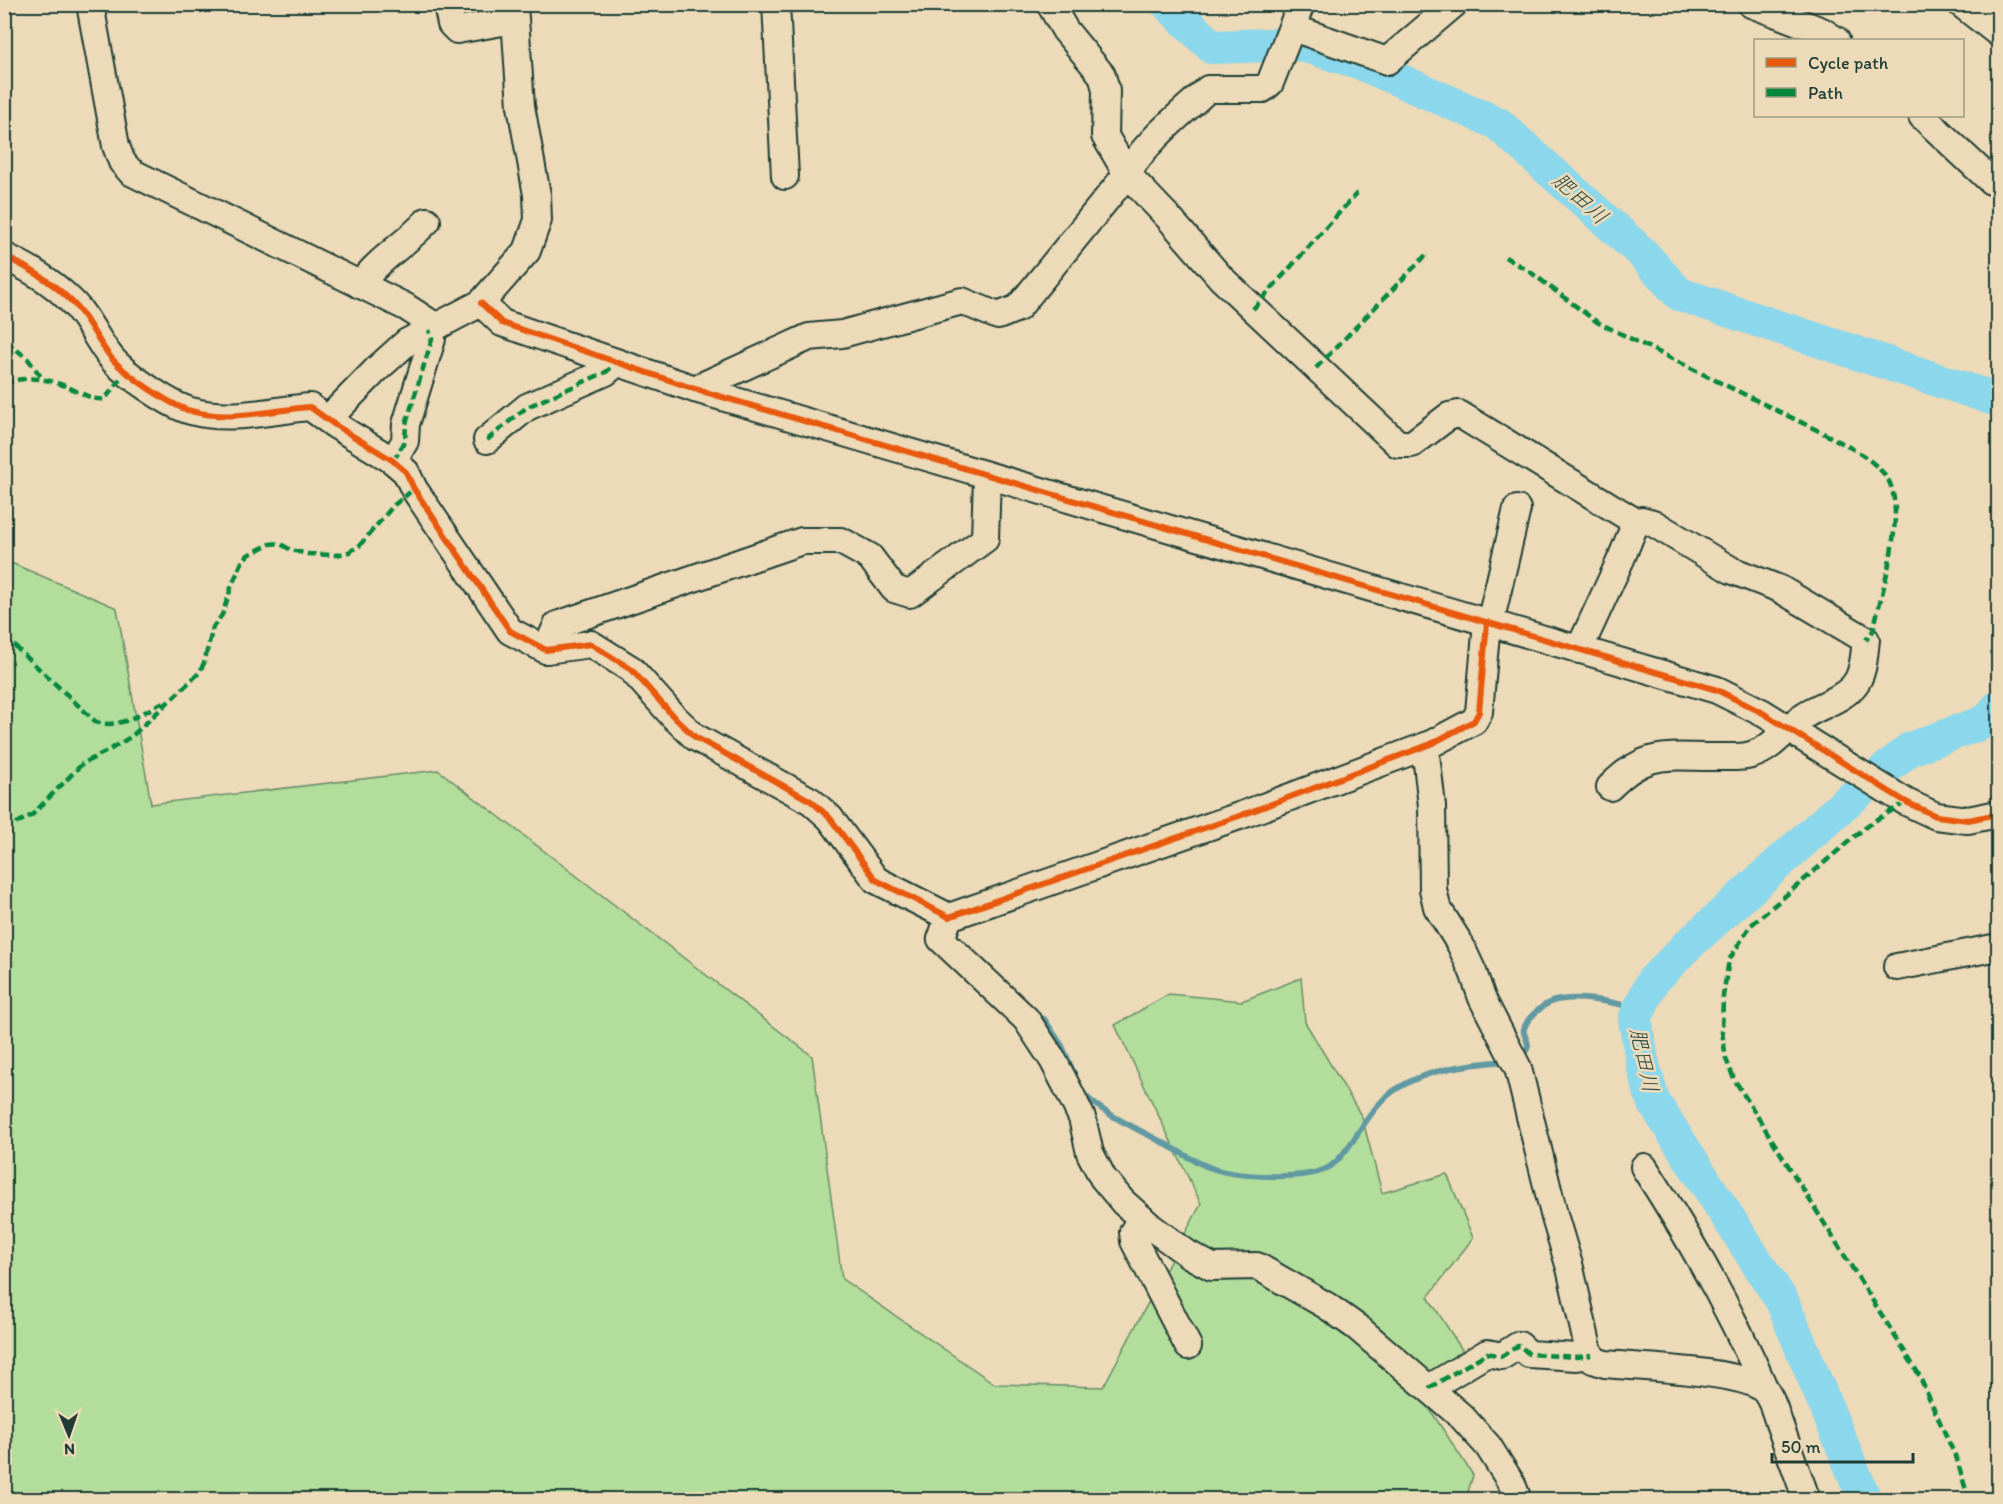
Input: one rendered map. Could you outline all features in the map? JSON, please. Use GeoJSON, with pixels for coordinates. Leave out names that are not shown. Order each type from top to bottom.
{"type":"FeatureCollection","features":[{"type":"Feature","properties":{"kind":"street"},"geometry":{"type":"LineString","coordinates":[[90,4],[116,146],[122,162],[131,172],[406,308],[432,328]]}},
{"type":"Feature","properties":{"kind":"street"},"geometry":{"type":"LineString","coordinates":[[328,419],[407,342],[481,303],[527,251],[538,220],[537,195],[521,106],[514,12],[457,30],[451,24],[447,4]]}},
{"type":"Feature","properties":{"kind":"street"},"geometry":{"type":"LineString","coordinates":[[777,4],[785,176]]}},
{"type":"Feature","properties":{"kind":"street"},"geometry":{"type":"LineString","coordinates":[[1050,4],[1065,30],[1102,75],[1106,90],[1105,135],[1126,174],[1168,217],[1221,278],[1398,444],[1412,444],[1449,416],[1459,414],[1636,522],[1642,520],[1653,523],[1731,570],[1780,589],[1866,640],[1861,675],[1855,684],[1787,728],[1768,748],[1751,755],[1716,758],[1668,756],[1652,759],[1623,773],[1610,787]]}},
{"type":"Feature","properties":{"kind":"street"},"geometry":{"type":"LineString","coordinates":[[695,389],[810,337],[842,334],[962,301],[998,316],[1018,308],[1133,164],[1160,134],[1208,89],[1263,89],[1270,84],[1295,21],[1387,61],[1454,4]]}},
{"type":"Feature","properties":{"kind":"street"},"geometry":{"type":"LineString","coordinates":[[1751,4],[1822,31],[1834,39]]}},
{"type":"Feature","properties":{"kind":"street"},"geometry":{"type":"LineString","coordinates":[[1961,4],[1998,33]]}},
{"type":"Feature","properties":{"kind":"street"},"geometry":{"type":"LineString","coordinates":[[1923,117],[1991,181],[1998,183]]}},
{"type":"Feature","properties":{"kind":"street"},"geometry":{"type":"LineString","coordinates":[[360,285],[391,252],[415,235],[428,221]]}},
{"type":"Feature","properties":{"kind":"street"},"geometry":{"type":"LineString","coordinates":[[4,256],[33,270],[71,300],[110,356],[125,373],[189,411],[211,415],[244,415],[310,407],[392,460],[406,472],[414,489],[510,631],[546,650],[591,644],[631,669],[695,737],[811,801],[830,818],[876,880],[949,918],[1242,815],[1431,744],[1474,721],[1479,712],[1489,623],[1517,509]]}},
{"type":"Feature","properties":{"kind":"street"},"geometry":{"type":"LineString","coordinates":[[481,303],[502,323],[695,389],[1717,690],[1763,713],[1906,802],[1936,816],[1968,820],[1998,814]]}},
{"type":"Feature","properties":{"kind":"street"},"geometry":{"type":"LineString","coordinates":[[392,460],[405,441],[406,424],[432,339],[432,328]]}},
{"type":"Feature","properties":{"kind":"street"},"geometry":{"type":"LineString","coordinates":[[487,440],[527,407],[606,372],[617,363]]}},
{"type":"Feature","properties":{"kind":"street"},"geometry":{"type":"LineString","coordinates":[[546,650],[557,625],[802,541],[841,541],[870,557],[894,589],[910,594],[985,539],[987,476]]}},
{"type":"Feature","properties":{"kind":"street"},"geometry":{"type":"LineString","coordinates":[[1579,650],[1622,559],[1636,522]]}},
{"type":"Feature","properties":{"kind":"street"},"geometry":{"type":"LineString","coordinates":[[1431,744],[1425,746],[1432,806],[1433,889],[1437,907],[1460,944],[1482,998],[1518,1068],[1593,1360],[1605,1364],[1739,1378],[1756,1383],[1766,1392]]}},
{"type":"Feature","properties":{"kind":"street"},"geometry":{"type":"LineString","coordinates":[[949,918],[941,939],[1026,1018],[1053,1060],[1082,1118],[1090,1153],[1103,1178],[1123,1202],[1145,1222],[1188,1254],[1212,1268],[1257,1266],[1327,1306],[1358,1328],[1462,1417],[1488,1446],[1512,1484],[1518,1500]]}},
{"type":"Feature","properties":{"kind":"street"},"geometry":{"type":"LineString","coordinates":[[1897,967],[1998,947]]}},
{"type":"Feature","properties":{"kind":"street"},"geometry":{"type":"LineString","coordinates":[[1644,1167],[1705,1269],[1749,1351],[1808,1500]]}},
{"type":"Feature","properties":{"kind":"street"},"geometry":{"type":"LineString","coordinates":[[1145,1222],[1133,1232],[1134,1241],[1194,1343]]}},
{"type":"Feature","properties":{"kind":"street"},"geometry":{"type":"LineString","coordinates":[[1429,1388],[1486,1353],[1503,1356],[1518,1345],[1528,1354],[1577,1357],[1591,1355]]}},
{"type":"Feature","properties":{"kind":"green space"},"geometry":{"type":"Polygon","coordinates":[[[4,560],[117,608],[151,804],[438,770],[812,1056],[842,1279],[995,1384],[1103,1387],[1201,1204],[1115,1025],[1169,994],[1242,1001],[1301,978],[1305,1022],[1362,1117],[1382,1193],[1447,1174],[1473,1238],[1428,1297],[1464,1353],[1425,1402],[1473,1475],[1466,1499],[5,1499],[4,560]]]}},
{"type":"Feature","properties":{"kind":"waterway","name":"肥田川"},"geometry":{"type":"LineString","coordinates":[[1168,4],[1212,47],[1299,44],[1358,62],[1497,123],[1642,253],[1679,294],[1998,400]]}},
{"type":"Feature","properties":{"kind":"waterway","name":"肥田川"},"geometry":{"type":"LineString","coordinates":[[1865,1500],[1782,1301],[1653,1101],[1642,1061],[1635,1019],[1652,982],[1686,947],[1843,805],[1910,749],[1987,721],[1998,707]]}},
{"type":"Feature","properties":{"kind":"waterway"},"geometry":{"type":"LineString","coordinates":[[1520,1057],[1528,1047],[1524,1033],[1526,1024],[1537,1011],[1551,1002],[1571,999],[1595,1000],[1639,1010]]}},
{"type":"Feature","properties":{"kind":"waterway"},"geometry":{"type":"LineString","coordinates":[[1044,1019],[1062,1046],[1075,1076]]}},
{"type":"Feature","properties":{"kind":"waterway"},"geometry":{"type":"LineString","coordinates":[[1082,1091],[1107,1113],[1214,1169],[1239,1174],[1302,1175],[1326,1169],[1338,1160],[1381,1102],[1410,1081],[1451,1068],[1507,1061]]}},
{"type":"Feature","properties":{"kind":"marked path"},"geometry":{"type":"LineString","coordinates":[[1253,309],[1357,193]]}},
{"type":"Feature","properties":{"kind":"marked path"},"geometry":{"type":"LineString","coordinates":[[1316,368],[1427,254]]}},
{"type":"Feature","properties":{"kind":"marked path"},"geometry":{"type":"LineString","coordinates":[[1505,257],[1529,271],[1597,322],[1833,438],[1874,463],[1885,475],[1892,489],[1895,507],[1887,574],[1873,631],[1866,640]]}},
{"type":"Feature","properties":{"kind":"marked path"},"geometry":{"type":"LineString","coordinates":[[392,460],[405,441],[406,424],[432,339],[429,330]]}},
{"type":"Feature","properties":{"kind":"marked path"},"geometry":{"type":"LineString","coordinates":[[6,341],[28,359],[42,378]]}},
{"type":"Feature","properties":{"kind":"marked path"},"geometry":{"type":"LineString","coordinates":[[487,440],[527,407],[606,372],[617,363]]}},
{"type":"Feature","properties":{"kind":"marked path"},"geometry":{"type":"LineString","coordinates":[[4,384],[22,379],[40,379],[57,383],[93,398],[105,399],[125,373]]}},
{"type":"Feature","properties":{"kind":"marked path"},"geometry":{"type":"LineString","coordinates":[[4,830],[32,815],[82,764],[132,736],[199,673],[204,663],[213,627],[222,615],[232,585],[242,562],[248,555],[270,544],[279,543],[291,550],[308,554],[336,555],[349,552],[359,546],[394,505],[414,489]]}},
{"type":"Feature","properties":{"kind":"marked path"},"geometry":{"type":"LineString","coordinates":[[4,636],[96,722],[105,724],[124,721],[167,700]]}},
{"type":"Feature","properties":{"kind":"marked path"},"geometry":{"type":"LineString","coordinates":[[1906,802],[1868,825],[1750,926],[1729,960],[1723,996],[1722,1032],[1726,1059],[1734,1079],[1918,1373],[1957,1460],[1969,1500]]}},
{"type":"Feature","properties":{"kind":"marked path"},"geometry":{"type":"LineString","coordinates":[[1429,1388],[1487,1353],[1502,1356],[1519,1345],[1529,1354],[1577,1357],[1591,1355]]}},
{"type":"Feature","properties":{"kind":"cycle path"},"geometry":{"type":"LineString","coordinates":[[4,256],[22,265],[62,292],[75,305],[115,362],[135,379],[171,403],[191,411],[221,415],[310,407],[392,460],[406,472],[414,489],[510,631],[546,650],[591,644],[631,669],[695,737],[811,801],[830,818],[876,880],[949,917],[1242,815],[1431,744],[1474,721],[1479,712],[1487,622]]}},
{"type":"Feature","properties":{"kind":"cycle path"},"geometry":{"type":"LineString","coordinates":[[481,303],[502,323],[695,389],[1717,690],[1763,713],[1906,802],[1936,816],[1968,820],[1998,814]]}}]}
